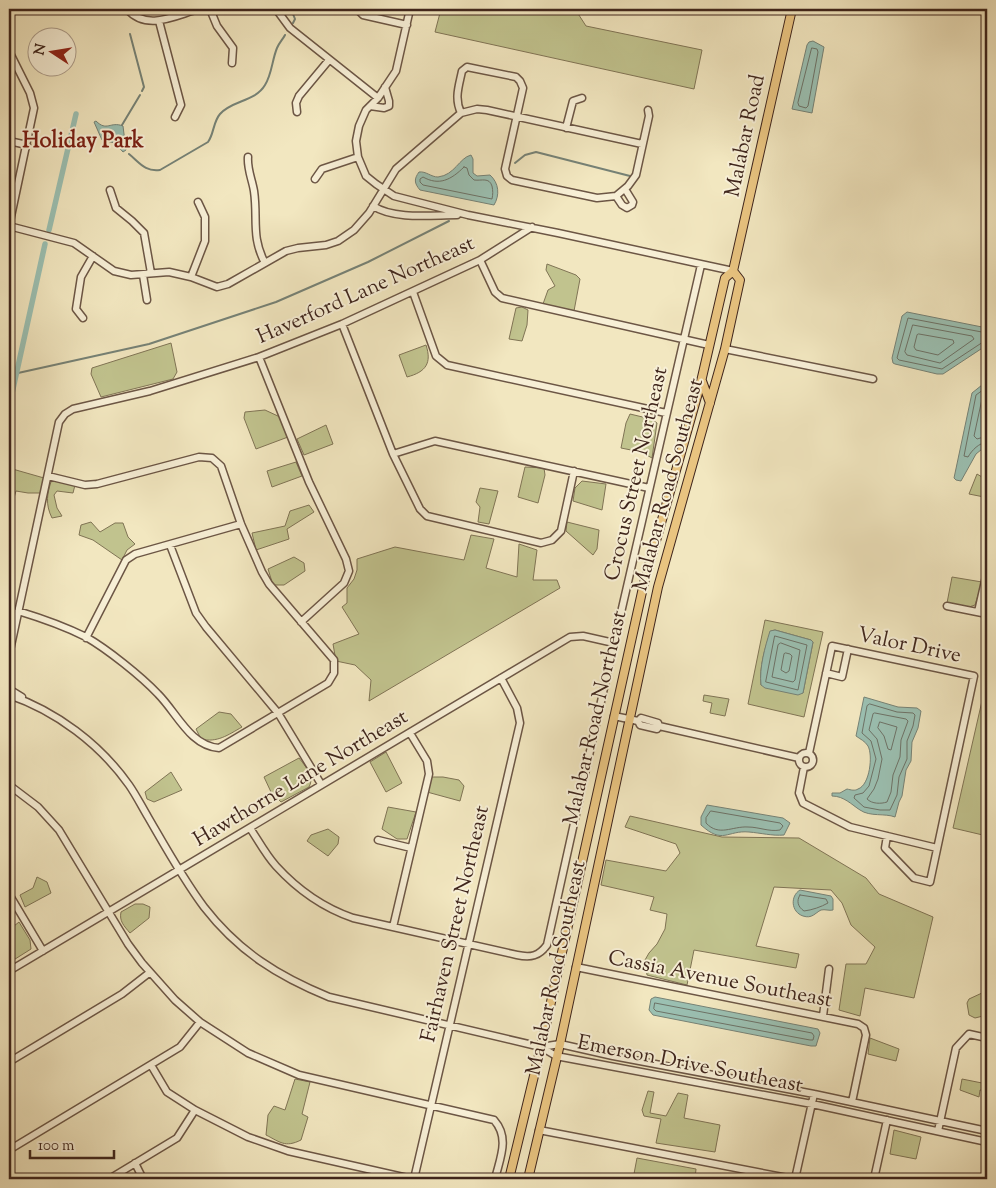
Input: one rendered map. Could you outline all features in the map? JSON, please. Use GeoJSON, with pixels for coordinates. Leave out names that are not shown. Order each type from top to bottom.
{"type":"FeatureCollection","features":[{"type":"Feature","properties":{"kind":"main road","name":"Malabar Road"},"geometry":{"type":"LineString","coordinates":[[734,272],[792,9]]}},
{"type":"Feature","properties":{"kind":"main road","name":"Malabar Road Northeast"},"geometry":{"type":"LineString","coordinates":[[509,1179],[541,1047],[644,583],[701,379],[725,278],[734,272]]}},
{"type":"Feature","properties":{"kind":"main road","name":"Malabar Road Southeast"},"geometry":{"type":"LineString","coordinates":[[528,1179],[560,1044],[628,719],[658,587],[725,349],[740,280],[734,272]]}},
{"type":"Feature","properties":{"kind":"main road"},"geometry":{"type":"LineString","coordinates":[[701,379],[710,403]]}},
{"type":"Feature","properties":{"kind":"main road"},"geometry":{"type":"LineString","coordinates":[[591,817],[607,820]]}},
{"type":"Feature","properties":{"kind":"street"},"geometry":{"type":"LineString","coordinates":[[127,9],[132,15],[148,21],[160,21],[195,9]]}},
{"type":"Feature","properties":{"kind":"street"},"geometry":{"type":"LineString","coordinates":[[210,9],[218,26],[233,48],[232,63]]}},
{"type":"Feature","properties":{"kind":"street"},"geometry":{"type":"LineString","coordinates":[[276,9],[290,28],[378,98]]}},
{"type":"Feature","properties":{"kind":"street"},"geometry":{"type":"LineString","coordinates":[[357,9],[362,15],[406,25]]}},
{"type":"Feature","properties":{"kind":"street"},"geometry":{"type":"LineString","coordinates":[[410,9],[396,71],[378,98],[366,110],[359,126],[356,141],[358,158],[366,176],[394,196],[468,215],[532,227],[734,272]]}},
{"type":"Feature","properties":{"kind":"street"},"geometry":{"type":"LineString","coordinates":[[160,21],[182,105],[175,117]]}},
{"type":"Feature","properties":{"kind":"street"},"geometry":{"type":"LineString","coordinates":[[9,51],[30,93],[34,108],[9,226],[74,242],[114,270],[131,275],[169,272],[191,277],[217,287],[228,284],[286,251],[326,245],[338,241],[354,230],[374,206],[396,169],[461,113],[477,109],[642,144]]}},
{"type":"Feature","properties":{"kind":"street"},"geometry":{"type":"LineString","coordinates":[[297,112],[296,103],[299,96],[329,60]]}},
{"type":"Feature","properties":{"kind":"street"},"geometry":{"type":"LineString","coordinates":[[461,113],[456,102],[462,71],[467,67],[516,77],[524,88],[505,169],[507,176],[512,180],[597,198],[616,196],[625,189],[636,175],[649,116],[648,110]]}},
{"type":"Feature","properties":{"kind":"street"},"geometry":{"type":"LineString","coordinates":[[370,106],[384,108],[389,106],[385,87]]}},
{"type":"Feature","properties":{"kind":"street"},"geometry":{"type":"LineString","coordinates":[[566,128],[573,101],[582,98]]}},
{"type":"Feature","properties":{"kind":"street"},"geometry":{"type":"LineString","coordinates":[[9,141],[27,145]]}},
{"type":"Feature","properties":{"kind":"street"},"geometry":{"type":"LineString","coordinates":[[248,157],[248,167],[254,194],[256,242],[265,263]]}},
{"type":"Feature","properties":{"kind":"street"},"geometry":{"type":"LineString","coordinates":[[315,179],[322,169],[358,158]]}},
{"type":"Feature","properties":{"kind":"street"},"geometry":{"type":"LineString","coordinates":[[616,196],[622,206],[627,208],[632,205],[634,202],[625,189]]}},
{"type":"Feature","properties":{"kind":"street"},"geometry":{"type":"LineString","coordinates":[[110,190],[116,208],[144,233],[151,273]]}},
{"type":"Feature","properties":{"kind":"street"},"geometry":{"type":"LineString","coordinates":[[191,277],[205,241],[205,217],[198,202]]}},
{"type":"Feature","properties":{"kind":"street"},"geometry":{"type":"LineString","coordinates":[[374,206],[382,212],[394,214],[468,215]]}},
{"type":"Feature","properties":{"kind":"street","name":"Haverford Lane Northeast"},"geometry":{"type":"LineString","coordinates":[[48,476],[59,422],[72,409],[150,390],[259,357],[342,324],[413,292],[480,260],[532,227]]}},
{"type":"Feature","properties":{"kind":"street"},"geometry":{"type":"LineString","coordinates":[[83,318],[76,309],[82,277],[93,256]]}},
{"type":"Feature","properties":{"kind":"street"},"geometry":{"type":"LineString","coordinates":[[480,260],[495,292],[502,298],[710,345]]}},
{"type":"Feature","properties":{"kind":"street","name":"Crocus Street Northeast"},"geometry":{"type":"LineString","coordinates":[[468,944],[525,957],[541,953],[547,945],[701,265]]}},
{"type":"Feature","properties":{"kind":"street"},"geometry":{"type":"LineString","coordinates":[[143,274],[147,300]]}},
{"type":"Feature","properties":{"kind":"street"},"geometry":{"type":"LineString","coordinates":[[413,292],[436,356],[447,365],[666,413]]}},
{"type":"Feature","properties":{"kind":"street"},"geometry":{"type":"LineString","coordinates":[[342,324],[393,454],[420,509],[427,516],[541,543],[552,540],[561,531],[574,471]]}},
{"type":"Feature","properties":{"kind":"street"},"geometry":{"type":"LineString","coordinates":[[725,349],[873,379]]}},
{"type":"Feature","properties":{"kind":"street"},"geometry":{"type":"LineString","coordinates":[[259,357],[308,482],[346,559],[349,571],[344,583],[301,622]]}},
{"type":"Feature","properties":{"kind":"street"},"geometry":{"type":"LineString","coordinates":[[393,454],[435,441],[650,488]]}},
{"type":"Feature","properties":{"kind":"street"},"geometry":{"type":"LineString","coordinates":[[9,655],[18,611],[48,476],[85,485],[97,484],[199,457],[212,458],[221,466],[241,524],[262,572],[269,584],[334,660],[334,672],[328,683],[278,713],[219,748],[209,747],[196,739],[158,694],[125,664],[86,638],[18,611]]}},
{"type":"Feature","properties":{"kind":"street"},"geometry":{"type":"LineString","coordinates":[[86,638],[126,560],[135,554],[241,524]]}},
{"type":"Feature","properties":{"kind":"street"},"geometry":{"type":"LineString","coordinates":[[170,545],[196,612],[278,713],[321,784]]}},
{"type":"Feature","properties":{"kind":"street"},"geometry":{"type":"LineString","coordinates":[[978,612],[987,572]]}},
{"type":"Feature","properties":{"kind":"street"},"geometry":{"type":"LineString","coordinates":[[947,606],[987,614]]}},
{"type":"Feature","properties":{"kind":"street","name":"Hawthorne Lane Northeast"},"geometry":{"type":"LineString","coordinates":[[9,972],[570,637],[583,636],[614,643]]}},
{"type":"Feature","properties":{"kind":"street","name":"Valor Drive"},"geometry":{"type":"LineString","coordinates":[[887,836],[885,848],[914,878],[930,882],[974,676],[832,646],[809,753],[814,758],[813,763],[810,766],[804,767],[799,793],[803,803],[850,827],[937,848]]}},
{"type":"Feature","properties":{"kind":"street"},"geometry":{"type":"LineString","coordinates":[[826,673],[842,677],[848,649]]}},
{"type":"Feature","properties":{"kind":"street","name":"Fairhaven Street Northeast"},"geometry":{"type":"LineString","coordinates":[[413,1179],[432,1105],[520,723],[517,708],[502,678]]}},
{"type":"Feature","properties":{"kind":"street"},"geometry":{"type":"LineString","coordinates":[[9,689],[20,695],[26,702]]}},
{"type":"Feature","properties":{"kind":"street"},"geometry":{"type":"LineString","coordinates":[[9,695],[55,717],[84,736],[109,761],[129,785],[179,870],[204,907],[226,933],[248,953],[288,979],[329,997],[541,1047]]}},
{"type":"Feature","properties":{"kind":"street"},"geometry":{"type":"LineString","coordinates":[[614,716],[638,721],[641,718],[658,722],[659,726],[799,758]]}},
{"type":"Feature","properties":{"kind":"street"},"geometry":{"type":"LineString","coordinates":[[393,927],[429,774],[428,761],[410,733]]}},
{"type":"Feature","properties":{"kind":"street"},"geometry":{"type":"LineString","coordinates":[[799,758],[802,754],[809,753]]}},
{"type":"Feature","properties":{"kind":"street"},"geometry":{"type":"LineString","coordinates":[[799,758],[800,763],[804,767]]}},
{"type":"Feature","properties":{"kind":"street"},"geometry":{"type":"LineString","coordinates":[[9,785],[38,807],[59,830],[128,944],[149,973],[200,1022],[248,1053],[299,1075],[494,1120],[501,1128],[504,1141],[495,1179]]}},
{"type":"Feature","properties":{"kind":"street"},"geometry":{"type":"LineString","coordinates":[[250,828],[276,866],[300,889],[337,912],[351,918],[468,944]]}},
{"type":"Feature","properties":{"kind":"street"},"geometry":{"type":"LineString","coordinates":[[378,840],[411,848]]}},
{"type":"Feature","properties":{"kind":"street"},"geometry":{"type":"LineString","coordinates":[[9,894],[43,951]]}},
{"type":"Feature","properties":{"kind":"street","name":"Cassia Avenue Southeast"},"geometry":{"type":"LineString","coordinates":[[576,967],[858,1024],[864,1028],[866,1035],[852,1102]]}},
{"type":"Feature","properties":{"kind":"street"},"geometry":{"type":"LineString","coordinates":[[823,1016],[829,969]]}},
{"type":"Feature","properties":{"kind":"street"},"geometry":{"type":"LineString","coordinates":[[9,1062],[122,994],[149,973]]}},
{"type":"Feature","properties":{"kind":"street"},"geometry":{"type":"LineString","coordinates":[[9,1150],[180,1047],[200,1022]]}},
{"type":"Feature","properties":{"kind":"street"},"geometry":{"type":"LineString","coordinates":[[938,1131],[956,1048],[969,1034],[987,1038]]}},
{"type":"Feature","properties":{"kind":"street","name":"Emerson Drive Southeast"},"geometry":{"type":"LineString","coordinates":[[541,1047],[560,1044],[613,1056],[814,1094],[987,1131]]}},
{"type":"Feature","properties":{"kind":"street","name":"Emerson Drive Southeast"},"geometry":{"type":"LineString","coordinates":[[541,1047],[556,1056],[812,1104],[987,1142]]}},
{"type":"Feature","properties":{"kind":"street"},"geometry":{"type":"LineString","coordinates":[[151,1065],[167,1092],[195,1110],[248,1137],[288,1151],[413,1179]]}},
{"type":"Feature","properties":{"kind":"street"},"geometry":{"type":"LineString","coordinates":[[539,1130],[794,1179],[814,1094]]}},
{"type":"Feature","properties":{"kind":"street"},"geometry":{"type":"LineString","coordinates":[[109,1179],[177,1138],[195,1110]]}},
{"type":"Feature","properties":{"kind":"street"},"geometry":{"type":"LineString","coordinates":[[874,1179],[887,1120]]}},
{"type":"Feature","properties":{"kind":"street"},"geometry":{"type":"LineString","coordinates":[[135,1164],[143,1179]]}},
{"type":"Feature","properties":{"kind":"green space"},"geometry":{"type":"Polygon","coordinates":[[[441,9],[575,9],[586,26],[702,50],[694,89],[435,32],[441,9]]]}},
{"type":"Feature","properties":{"kind":"green space"},"geometry":{"type":"Polygon","coordinates":[[[547,264],[576,275],[580,279],[574,311],[543,304],[548,290],[555,286],[546,270],[547,264]]]}},
{"type":"Feature","properties":{"kind":"green space"},"geometry":{"type":"Polygon","coordinates":[[[522,307],[528,310],[527,325],[522,341],[509,339],[516,308],[522,307]]]}},
{"type":"Feature","properties":{"kind":"green space"},"geometry":{"type":"Polygon","coordinates":[[[171,343],[177,372],[173,379],[101,397],[91,374],[92,368],[171,343]]]}},
{"type":"Feature","properties":{"kind":"green space"},"geometry":{"type":"Polygon","coordinates":[[[426,345],[428,362],[426,366],[414,375],[407,377],[399,355],[426,345]]]}},
{"type":"Feature","properties":{"kind":"green space"},"geometry":{"type":"Polygon","coordinates":[[[265,410],[280,417],[288,437],[256,449],[244,418],[245,412],[265,410]]]}},
{"type":"Feature","properties":{"kind":"green space"},"geometry":{"type":"Polygon","coordinates":[[[630,414],[651,419],[657,423],[652,458],[641,452],[621,448],[626,423],[630,414]]]}},
{"type":"Feature","properties":{"kind":"green space"},"geometry":{"type":"Polygon","coordinates":[[[326,425],[333,444],[304,455],[297,439],[326,425]]]}},
{"type":"Feature","properties":{"kind":"green space"},"geometry":{"type":"Polygon","coordinates":[[[296,462],[302,476],[272,487],[267,471],[296,462]]]}},
{"type":"Feature","properties":{"kind":"green space"},"geometry":{"type":"Polygon","coordinates":[[[525,467],[544,468],[545,475],[538,503],[518,497],[525,467]]]}},
{"type":"Feature","properties":{"kind":"green space"},"geometry":{"type":"Polygon","coordinates":[[[9,468],[44,478],[42,493],[16,491],[11,508],[9,507],[9,468]]]}},
{"type":"Feature","properties":{"kind":"green space"},"geometry":{"type":"Polygon","coordinates":[[[977,474],[987,480],[987,496],[969,494],[977,474]]]}},
{"type":"Feature","properties":{"kind":"green space"},"geometry":{"type":"Polygon","coordinates":[[[52,479],[75,485],[73,493],[57,491],[54,495],[57,508],[62,516],[52,518],[48,508],[48,498],[52,479]]]}},
{"type":"Feature","properties":{"kind":"green space"},"geometry":{"type":"Polygon","coordinates":[[[582,481],[606,484],[602,510],[573,501],[575,488],[582,481]]]}},
{"type":"Feature","properties":{"kind":"green space"},"geometry":{"type":"Polygon","coordinates":[[[480,488],[498,491],[489,524],[478,522],[480,507],[476,502],[480,488]]]}},
{"type":"Feature","properties":{"kind":"green space"},"geometry":{"type":"Polygon","coordinates":[[[309,505],[314,512],[287,529],[289,539],[256,550],[252,533],[285,526],[290,511],[309,505]]]}},
{"type":"Feature","properties":{"kind":"green space"},"geometry":{"type":"Polygon","coordinates":[[[91,522],[100,532],[115,523],[123,523],[128,537],[135,544],[127,550],[122,560],[93,540],[79,535],[81,525],[91,522]]]}},
{"type":"Feature","properties":{"kind":"green space"},"geometry":{"type":"Polygon","coordinates":[[[567,522],[599,530],[597,549],[593,555],[566,531],[567,522]]]}},
{"type":"Feature","properties":{"kind":"green space"},"geometry":{"type":"Polygon","coordinates":[[[471,535],[494,539],[486,568],[517,577],[519,544],[537,550],[533,580],[557,580],[560,588],[369,701],[371,680],[355,665],[336,661],[333,644],[359,634],[342,607],[347,603],[347,588],[354,579],[357,570],[357,559],[395,547],[464,560],[471,535]]]}},
{"type":"Feature","properties":{"kind":"green space"},"geometry":{"type":"Polygon","coordinates":[[[294,557],[304,563],[305,571],[284,585],[273,585],[268,569],[294,557]]]}},
{"type":"Feature","properties":{"kind":"green space"},"geometry":{"type":"Polygon","coordinates":[[[952,577],[982,582],[975,605],[969,607],[947,603],[952,577]]]}},
{"type":"Feature","properties":{"kind":"green space"},"geometry":{"type":"Polygon","coordinates":[[[765,620],[823,632],[804,717],[748,704],[765,620]],[[775,630],[771,631],[763,658],[761,685],[803,693],[813,642],[775,630]]]}},
{"type":"Feature","properties":{"kind":"green space"},"geometry":{"type":"Polygon","coordinates":[[[987,679],[987,836],[953,828],[987,679]]]}},
{"type":"Feature","properties":{"kind":"green space"},"geometry":{"type":"Polygon","coordinates":[[[704,695],[729,699],[725,716],[710,713],[712,703],[703,701],[704,695]]]}},
{"type":"Feature","properties":{"kind":"green space"},"geometry":{"type":"Polygon","coordinates":[[[219,712],[231,714],[242,727],[217,739],[201,739],[196,729],[219,712]]]}},
{"type":"Feature","properties":{"kind":"green space"},"geometry":{"type":"Polygon","coordinates":[[[386,752],[402,783],[386,792],[370,762],[386,752]]]}},
{"type":"Feature","properties":{"kind":"green space"},"geometry":{"type":"Polygon","coordinates":[[[299,758],[310,775],[311,783],[309,787],[281,802],[271,792],[264,777],[299,758]]]}},
{"type":"Feature","properties":{"kind":"green space"},"geometry":{"type":"Polygon","coordinates":[[[171,772],[182,790],[154,802],[147,799],[145,792],[171,772]]]}},
{"type":"Feature","properties":{"kind":"green space"},"geometry":{"type":"Polygon","coordinates":[[[430,777],[459,780],[464,786],[460,801],[427,792],[430,777]]]}},
{"type":"Feature","properties":{"kind":"green space"},"geometry":{"type":"Polygon","coordinates":[[[388,807],[416,812],[407,839],[397,839],[382,829],[388,807]]]}},
{"type":"Feature","properties":{"kind":"green space"},"geometry":{"type":"Polygon","coordinates":[[[630,816],[722,837],[799,838],[866,878],[879,894],[933,917],[914,998],[865,988],[860,1016],[839,1010],[846,964],[866,964],[875,947],[851,925],[842,903],[831,890],[774,887],[756,946],[799,954],[796,968],[694,950],[687,985],[647,975],[645,960],[665,929],[667,914],[650,910],[654,897],[601,885],[606,860],[666,871],[680,853],[676,844],[625,827],[630,816]]]}},
{"type":"Feature","properties":{"kind":"green space"},"geometry":{"type":"Polygon","coordinates":[[[328,829],[339,837],[338,844],[328,856],[307,841],[311,835],[328,829]]]}},
{"type":"Feature","properties":{"kind":"green space"},"geometry":{"type":"Polygon","coordinates":[[[37,877],[47,882],[51,893],[25,907],[20,895],[33,888],[37,877]]]}},
{"type":"Feature","properties":{"kind":"green space"},"geometry":{"type":"Polygon","coordinates":[[[135,904],[143,904],[150,907],[149,918],[130,933],[121,921],[121,912],[135,904]]]}},
{"type":"Feature","properties":{"kind":"green space"},"geometry":{"type":"Polygon","coordinates":[[[19,922],[30,940],[31,949],[12,961],[9,953],[9,930],[19,922]]]}},
{"type":"Feature","properties":{"kind":"green space"},"geometry":{"type":"Polygon","coordinates":[[[982,993],[987,996],[987,1015],[975,1018],[969,1015],[967,1003],[969,999],[982,993]]]}},
{"type":"Feature","properties":{"kind":"green space"},"geometry":{"type":"Polygon","coordinates":[[[870,1038],[899,1049],[896,1061],[868,1054],[870,1038]]]}},
{"type":"Feature","properties":{"kind":"green space"},"geometry":{"type":"Polygon","coordinates":[[[295,1079],[310,1082],[302,1114],[308,1117],[301,1140],[287,1144],[266,1135],[268,1115],[274,1106],[285,1110],[295,1079]]]}},
{"type":"Feature","properties":{"kind":"green space"},"geometry":{"type":"Polygon","coordinates":[[[962,1079],[987,1084],[987,1091],[980,1090],[979,1097],[960,1090],[962,1079]]]}},
{"type":"Feature","properties":{"kind":"green space"},"geometry":{"type":"Polygon","coordinates":[[[648,1091],[654,1092],[650,1113],[666,1116],[678,1093],[688,1095],[684,1118],[720,1125],[715,1152],[656,1143],[661,1119],[644,1116],[642,1110],[648,1091]]]}},
{"type":"Feature","properties":{"kind":"green space"},"geometry":{"type":"Polygon","coordinates":[[[894,1130],[921,1137],[916,1159],[890,1154],[894,1130]]]}},
{"type":"Feature","properties":{"kind":"green space"},"geometry":{"type":"Polygon","coordinates":[[[637,1158],[696,1169],[695,1179],[633,1179],[637,1158]]]}},
{"type":"Feature","properties":{"kind":"water"},"geometry":{"type":"Polygon","coordinates":[[[813,41],[824,47],[812,113],[792,109],[807,45],[813,41]]]}},
{"type":"Feature","properties":{"kind":"water"},"geometry":{"type":"Polygon","coordinates":[[[96,121],[103,126],[123,126],[126,150],[123,152],[115,143],[102,140],[94,122],[96,121]]]}},
{"type":"Feature","properties":{"kind":"water"},"geometry":{"type":"Polygon","coordinates":[[[471,155],[473,159],[473,173],[477,176],[490,175],[497,185],[498,193],[494,205],[420,190],[415,181],[419,172],[435,177],[444,176],[453,170],[463,159],[471,155]]]}},
{"type":"Feature","properties":{"kind":"water"},"geometry":{"type":"Polygon","coordinates":[[[907,312],[987,328],[987,345],[943,374],[895,364],[892,358],[902,316],[907,312]]]}},
{"type":"Feature","properties":{"kind":"water"},"geometry":{"type":"Polygon","coordinates":[[[987,381],[987,445],[976,454],[961,481],[956,480],[954,478],[972,393],[987,381]]]}},
{"type":"Feature","properties":{"kind":"water"},"geometry":{"type":"Polygon","coordinates":[[[775,630],[813,642],[803,693],[798,695],[765,688],[761,685],[764,651],[770,631],[775,630]]]}},
{"type":"Feature","properties":{"kind":"water"},"geometry":{"type":"Polygon","coordinates":[[[864,697],[898,707],[917,708],[921,711],[918,728],[912,742],[911,761],[906,770],[902,796],[895,817],[864,812],[844,799],[832,796],[832,793],[840,793],[847,789],[858,789],[868,776],[870,756],[868,746],[856,736],[864,697]]]}},
{"type":"Feature","properties":{"kind":"water"},"geometry":{"type":"Polygon","coordinates":[[[707,805],[783,818],[790,823],[784,835],[749,832],[725,835],[715,834],[701,825],[701,817],[707,805]]]}},
{"type":"Feature","properties":{"kind":"water"},"geometry":{"type":"Polygon","coordinates":[[[800,890],[831,896],[833,899],[833,910],[821,910],[809,917],[799,914],[794,908],[793,900],[800,890]]]}},
{"type":"Feature","properties":{"kind":"water"},"geometry":{"type":"Polygon","coordinates":[[[655,997],[818,1029],[820,1033],[816,1046],[811,1046],[653,1015],[649,1010],[651,999],[655,997]]]}},
{"type":"Feature","properties":{"kind":"waterway"},"geometry":{"type":"LineString","coordinates":[[291,9],[295,19],[293,23]]}},
{"type":"Feature","properties":{"kind":"waterway"},"geometry":{"type":"LineString","coordinates":[[130,34],[144,87],[142,91]]}},
{"type":"Feature","properties":{"kind":"waterway"},"geometry":{"type":"LineString","coordinates":[[129,154],[146,168],[160,170],[208,142],[216,121],[225,109],[261,91],[269,76],[277,48],[285,35]]}},
{"type":"Feature","properties":{"kind":"waterway"},"geometry":{"type":"LineString","coordinates":[[122,125],[140,95]]}},
{"type":"Feature","properties":{"kind":"waterway"},"geometry":{"type":"LineString","coordinates":[[49,230],[76,114]]}},
{"type":"Feature","properties":{"kind":"waterway"},"geometry":{"type":"LineString","coordinates":[[515,163],[525,155],[536,152],[630,176]]}},
{"type":"Feature","properties":{"kind":"waterway"},"geometry":{"type":"LineString","coordinates":[[9,375],[149,344],[276,302],[368,262],[449,221]]}},
{"type":"Feature","properties":{"kind":"waterway"},"geometry":{"type":"LineString","coordinates":[[9,407],[45,244]]}},
{"type":"Feature","properties":{"kind":"district","name":"Holiday Park"},"geometry":{"type":"Point","coordinates":[83,142]}}]}
